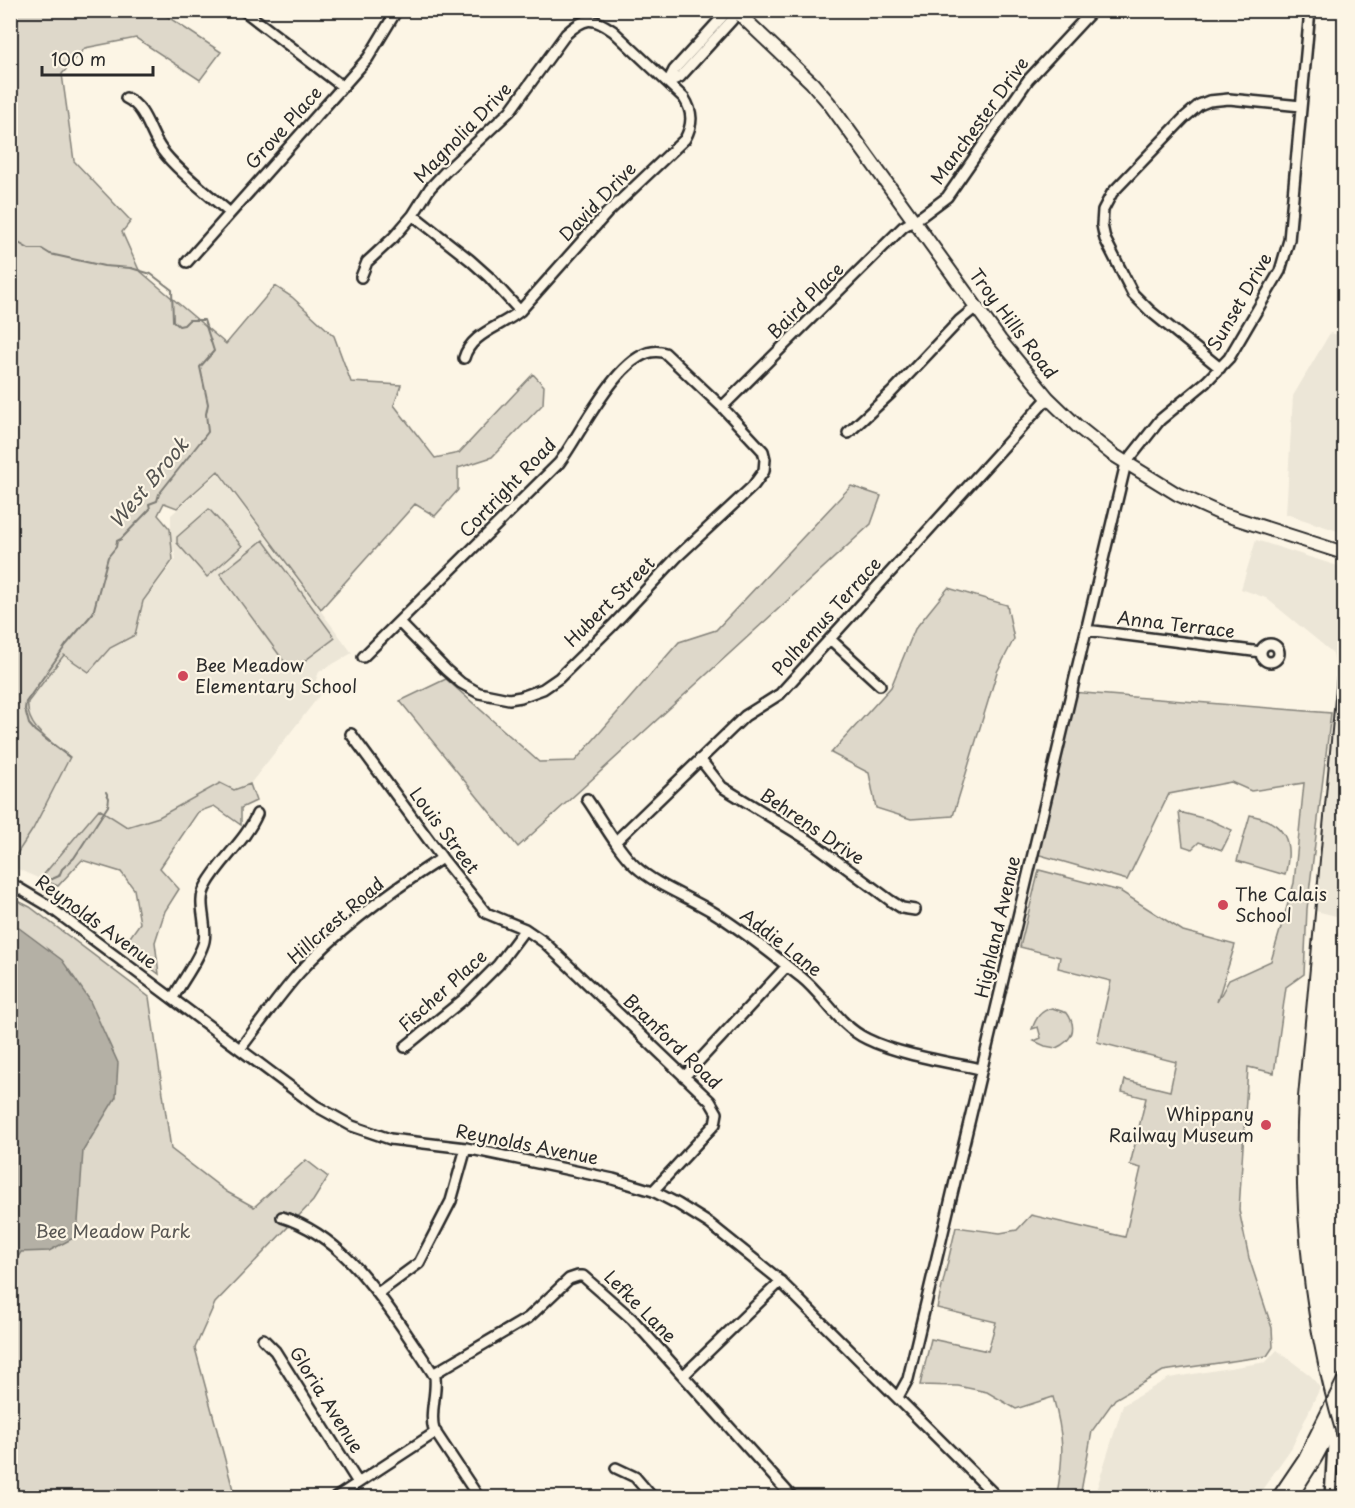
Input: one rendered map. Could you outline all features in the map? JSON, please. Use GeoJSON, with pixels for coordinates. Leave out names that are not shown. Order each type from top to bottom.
{"type":"FeatureCollection","features":[{"type":"Feature","properties":{"kind":"main road","name":"Troy Hills Road"},"geometry":{"type":"LineString","coordinates":[[735,11],[812,82],[1000,340],[1048,398],[1077,426],[1126,463],[1177,494],[1220,513],[1344,554]]}},
{"type":"Feature","properties":{"kind":"main road"},"geometry":{"type":"LineString","coordinates":[[1278,1497],[1305,1458],[1344,1380]]}},
{"type":"Feature","properties":{"kind":"main road"},"geometry":{"type":"LineString","coordinates":[[1290,1497],[1344,1405]]}},
{"type":"Feature","properties":{"kind":"street"},"geometry":{"type":"LineString","coordinates":[[243,10],[343,87]]}},
{"type":"Feature","properties":{"kind":"street","name":"Grove Place"},"geometry":{"type":"LineString","coordinates":[[187,262],[368,58],[397,10]]}},
{"type":"Feature","properties":{"kind":"street","name":"Manchester Drive"},"geometry":{"type":"LineString","coordinates":[[914,220],[947,197],[1028,80],[1094,10]]}},
{"type":"Feature","properties":{"kind":"street","name":"Sunset Drive"},"geometry":{"type":"LineString","coordinates":[[1126,463],[1160,420],[1206,382],[1229,358],[1280,271],[1287,252],[1310,10]]}},
{"type":"Feature","properties":{"kind":"street"},"geometry":{"type":"LineString","coordinates":[[669,82],[681,77],[732,20],[735,11]]}},
{"type":"Feature","properties":{"kind":"street","name":"Magnolia Drive"},"geometry":{"type":"LineString","coordinates":[[413,215],[430,188],[510,111],[566,34],[578,23],[587,19],[603,23],[642,58]]}},
{"type":"Feature","properties":{"kind":"street","name":"David Drive"},"geometry":{"type":"LineString","coordinates":[[464,358],[467,348],[473,341],[507,322],[520,311],[607,213],[685,139],[691,125],[690,110],[684,98],[642,58]]}},
{"type":"Feature","properties":{"kind":"street"},"geometry":{"type":"LineString","coordinates":[[126,98],[136,103],[162,150],[230,213]]}},
{"type":"Feature","properties":{"kind":"street"},"geometry":{"type":"LineString","coordinates":[[1220,368],[1133,294],[1105,239],[1102,210],[1112,193],[1199,105],[1218,99],[1228,99],[1301,106]]}},
{"type":"Feature","properties":{"kind":"street"},"geometry":{"type":"LineString","coordinates":[[361,277],[367,262],[413,215],[489,277],[520,311]]}},
{"type":"Feature","properties":{"kind":"street","name":"Baird Place"},"geometry":{"type":"LineString","coordinates":[[722,408],[903,227],[914,220]]}},
{"type":"Feature","properties":{"kind":"street"},"geometry":{"type":"LineString","coordinates":[[848,433],[891,393],[959,321],[976,307]]}},
{"type":"Feature","properties":{"kind":"street","name":"Cortright Road"},"geometry":{"type":"LineString","coordinates":[[363,657],[558,463],[569,450],[598,400],[641,354],[655,350],[665,353],[722,408]]}},
{"type":"Feature","properties":{"kind":"street","name":"Polhemus Terrace"},"geometry":{"type":"LineString","coordinates":[[616,841],[745,716],[780,694],[1048,398]]}},
{"type":"Feature","properties":{"kind":"street","name":"Hubert Street"},"geometry":{"type":"LineString","coordinates":[[399,622],[446,670],[479,693],[509,699],[543,689],[559,678],[677,557],[759,479],[765,466],[763,451],[722,408]]}},
{"type":"Feature","properties":{"kind":"street","name":"Highland Avenue"},"geometry":{"type":"LineString","coordinates":[[898,1397],[908,1379],[1126,463]]}},
{"type":"Feature","properties":{"kind":"street","name":"Anna Terrace"},"geometry":{"type":"LineString","coordinates":[[1086,630],[1261,652]]}},
{"type":"Feature","properties":{"kind":"street"},"geometry":{"type":"LineString","coordinates":[[830,639],[880,685]]}},
{"type":"Feature","properties":{"kind":"street","name":"Louis Street"},"geometry":{"type":"LineString","coordinates":[[351,734],[486,914],[525,929]]}},
{"type":"Feature","properties":{"kind":"street","name":"Behrens Drive"},"geometry":{"type":"LineString","coordinates":[[700,759],[722,787],[810,841],[891,901],[902,908],[915,910]]}},
{"type":"Feature","properties":{"kind":"street","name":"Addie Lane"},"geometry":{"type":"LineString","coordinates":[[587,799],[625,855],[644,874],[720,916],[787,966],[813,987],[849,1027],[868,1040],[885,1047],[981,1069]]}},
{"type":"Feature","properties":{"kind":"street"},"geometry":{"type":"LineString","coordinates":[[173,998],[204,943],[205,928],[201,899],[206,885],[251,827],[257,814]]}},
{"type":"Feature","properties":{"kind":"street","name":"Hillcrest Road"},"geometry":{"type":"LineString","coordinates":[[240,1049],[293,981],[324,949],[357,920],[442,858]]}},
{"type":"Feature","properties":{"kind":"street","name":"Reynolds Avenue"},"geometry":{"type":"LineString","coordinates":[[10,883],[47,905],[316,1106],[352,1126],[390,1139],[466,1148],[613,1179],[653,1191],[710,1224],[781,1281],[998,1497]]}},
{"type":"Feature","properties":{"kind":"street","name":"Fischer Place"},"geometry":{"type":"LineString","coordinates":[[405,1047],[464,999],[498,965],[525,929]]}},
{"type":"Feature","properties":{"kind":"street","name":"Branford Road"},"geometry":{"type":"LineString","coordinates":[[525,929],[544,942],[711,1101],[716,1110],[717,1119],[699,1143],[653,1191]]}},
{"type":"Feature","properties":{"kind":"street"},"geometry":{"type":"LineString","coordinates":[[684,1077],[787,966]]}},
{"type":"Feature","properties":{"kind":"street"},"geometry":{"type":"LineString","coordinates":[[378,1293],[419,1263],[451,1201],[466,1148]]}},
{"type":"Feature","properties":{"kind":"street"},"geometry":{"type":"LineString","coordinates":[[282,1217],[303,1223],[343,1254],[362,1271],[378,1293],[433,1374],[436,1386],[432,1420],[436,1432],[479,1497]]}},
{"type":"Feature","properties":{"kind":"street","name":"Lefke Lane"},"geometry":{"type":"LineString","coordinates":[[433,1374],[528,1318],[569,1279],[578,1276],[591,1281],[632,1319],[793,1497]]}},
{"type":"Feature","properties":{"kind":"street"},"geometry":{"type":"LineString","coordinates":[[684,1375],[781,1281]]}},
{"type":"Feature","properties":{"kind":"street","name":"Gloria Avenue"},"geometry":{"type":"LineString","coordinates":[[263,1339],[275,1351],[357,1481]]}},
{"type":"Feature","properties":{"kind":"street"},"geometry":{"type":"LineString","coordinates":[[1330,1497],[1334,1425]]}},
{"type":"Feature","properties":{"kind":"street"},"geometry":{"type":"LineString","coordinates":[[335,1497],[436,1432]]}},
{"type":"Feature","properties":{"kind":"street"},"geometry":{"type":"LineString","coordinates":[[616,1468],[635,1477],[653,1497]]}},
{"type":"Feature","properties":{"kind":"shaded area"},"geometry":{"type":"Polygon","coordinates":[[[1330,333],[1344,336],[1344,533],[1286,514],[1293,396],[1330,333]]]}},
{"type":"Feature","properties":{"kind":"shaded area","name":"Bee Meadow Elementary School"},"geometry":{"type":"Polygon","coordinates":[[[218,473],[352,653],[319,672],[316,680],[320,695],[250,784],[234,791],[220,783],[159,817],[127,827],[99,809],[40,879],[11,866],[33,829],[36,728],[29,720],[28,702],[64,655],[89,672],[176,559],[171,538],[171,515],[218,473]]]}},
{"type":"Feature","properties":{"kind":"shaded area"},"geometry":{"type":"Polygon","coordinates":[[[1256,540],[1344,568],[1344,918],[1316,911],[1339,684],[1333,653],[1266,598],[1241,589],[1256,540]]]}},
{"type":"Feature","properties":{"kind":"shaded area"},"geometry":{"type":"Polygon","coordinates":[[[11,922],[62,960],[89,999],[118,1063],[116,1097],[83,1151],[77,1236],[49,1251],[21,1252],[11,1268],[11,922]]]}},
{"type":"Feature","properties":{"kind":"shaded area"},"geometry":{"type":"Polygon","coordinates":[[[1277,1350],[1311,1376],[1320,1388],[1292,1447],[1257,1497],[1094,1497],[1123,1405],[1169,1378],[1266,1362],[1277,1350]]]}},
{"type":"Feature","properties":{"kind":"green space"},"geometry":{"type":"Polygon","coordinates":[[[11,10],[159,11],[221,52],[200,80],[136,38],[85,48],[62,74],[74,161],[131,221],[122,232],[139,270],[226,344],[275,286],[292,297],[334,336],[351,382],[401,385],[394,405],[435,458],[459,453],[533,374],[544,386],[543,404],[492,457],[458,468],[458,490],[435,516],[415,504],[321,609],[218,471],[177,508],[164,503],[158,515],[170,529],[173,560],[143,601],[135,635],[110,648],[89,672],[64,655],[28,702],[28,711],[35,727],[70,757],[33,829],[11,863],[11,10]]]}},
{"type":"Feature","properties":{"kind":"green space"},"geometry":{"type":"Polygon","coordinates":[[[851,486],[881,496],[871,524],[518,847],[400,701],[446,679],[539,762],[575,761],[679,642],[716,630],[851,486]]]}},
{"type":"Feature","properties":{"kind":"green space"},"geometry":{"type":"Polygon","coordinates":[[[209,509],[242,546],[207,577],[177,543],[177,537],[209,509]]]}},
{"type":"Feature","properties":{"kind":"green space"},"geometry":{"type":"Polygon","coordinates":[[[263,540],[335,638],[291,671],[220,574],[263,540]]]}},
{"type":"Feature","properties":{"kind":"green space"},"geometry":{"type":"Polygon","coordinates":[[[948,588],[1007,605],[1014,639],[997,672],[953,816],[911,819],[876,808],[869,773],[831,753],[891,687],[915,629],[948,588]]]}},
{"type":"Feature","properties":{"kind":"green space"},"geometry":{"type":"Polygon","coordinates":[[[1071,692],[1331,713],[1307,909],[1304,974],[1286,987],[1274,1073],[1248,1067],[1239,1210],[1249,1258],[1272,1328],[1273,1347],[1267,1356],[1163,1371],[1115,1399],[1092,1431],[1080,1497],[1054,1497],[1057,1494],[1062,1446],[1053,1397],[1016,1409],[987,1392],[958,1386],[920,1385],[931,1339],[988,1351],[996,1322],[937,1308],[956,1227],[1000,1233],[1017,1230],[1031,1215],[1125,1237],[1141,1168],[1130,1165],[1146,1098],[1122,1092],[1125,1080],[1170,1091],[1176,1062],[1097,1042],[1111,981],[1058,968],[1060,957],[1020,947],[1039,870],[1120,891],[1183,931],[1235,945],[1217,1002],[1229,980],[1271,961],[1294,883],[1304,783],[1251,791],[1231,782],[1169,794],[1127,880],[1033,853],[1071,692]]]}},
{"type":"Feature","properties":{"kind":"green space"},"geometry":{"type":"Polygon","coordinates":[[[220,783],[234,790],[250,784],[256,801],[241,808],[241,825],[214,806],[198,812],[160,868],[179,889],[165,911],[155,942],[159,974],[123,947],[140,923],[134,889],[121,872],[82,860],[58,886],[40,879],[99,809],[127,827],[159,817],[220,783]]]}},
{"type":"Feature","properties":{"kind":"green space"},"geometry":{"type":"Polygon","coordinates":[[[1179,812],[1210,820],[1232,830],[1222,850],[1199,842],[1192,849],[1183,846],[1179,812]]]}},
{"type":"Feature","properties":{"kind":"green space"},"geometry":{"type":"Polygon","coordinates":[[[1250,815],[1272,823],[1284,835],[1288,852],[1285,875],[1237,861],[1250,815]]]}},
{"type":"Feature","properties":{"kind":"green space","name":"Bee Meadow Park"},"geometry":{"type":"Polygon","coordinates":[[[10,897],[30,907],[149,997],[171,1149],[227,1192],[254,1207],[306,1160],[328,1177],[313,1201],[215,1303],[195,1348],[235,1497],[11,1497],[10,897]]]}},
{"type":"Feature","properties":{"kind":"green space"},"geometry":{"type":"Polygon","coordinates":[[[1052,1008],[1067,1013],[1073,1029],[1066,1042],[1056,1048],[1034,1041],[1041,1038],[1038,1027],[1032,1029],[1039,1016],[1052,1008]]]}},
{"type":"Feature","properties":{"kind":"waterway","name":"West Brook"},"geometry":{"type":"LineString","coordinates":[[10,238],[29,249],[42,249],[50,254],[104,266],[131,268],[151,274],[172,290],[173,321],[179,326],[189,320],[204,320],[214,351],[200,367],[208,404],[206,414],[208,432],[159,494],[157,501],[149,504],[150,509],[117,541],[116,547],[108,557],[93,613],[66,645],[26,702],[25,709],[29,724],[69,757]]}},
{"type":"Feature","properties":{"kind":"waterway","name":"West Brook"},"geometry":{"type":"LineString","coordinates":[[43,883],[59,876],[62,869],[74,858],[108,806],[109,798],[106,792]]}},
{"type":"Feature","properties":{"kind":"railway"},"geometry":{"type":"LineString","coordinates":[[1344,601],[1298,1097],[1297,1143],[1297,1189],[1304,1280],[1320,1371],[1344,1459]]}},
{"type":"Feature","properties":{"kind":"place","name":"Bee Meadow Elementary School"},"geometry":{"type":"Point","coordinates":[183,676]}},
{"type":"Feature","properties":{"kind":"place","name":"The Calais School"},"geometry":{"type":"Point","coordinates":[1223,905]}},
{"type":"Feature","properties":{"kind":"place","name":"Whippany Railway Museum"},"geometry":{"type":"Point","coordinates":[1266,1125]}}]}
